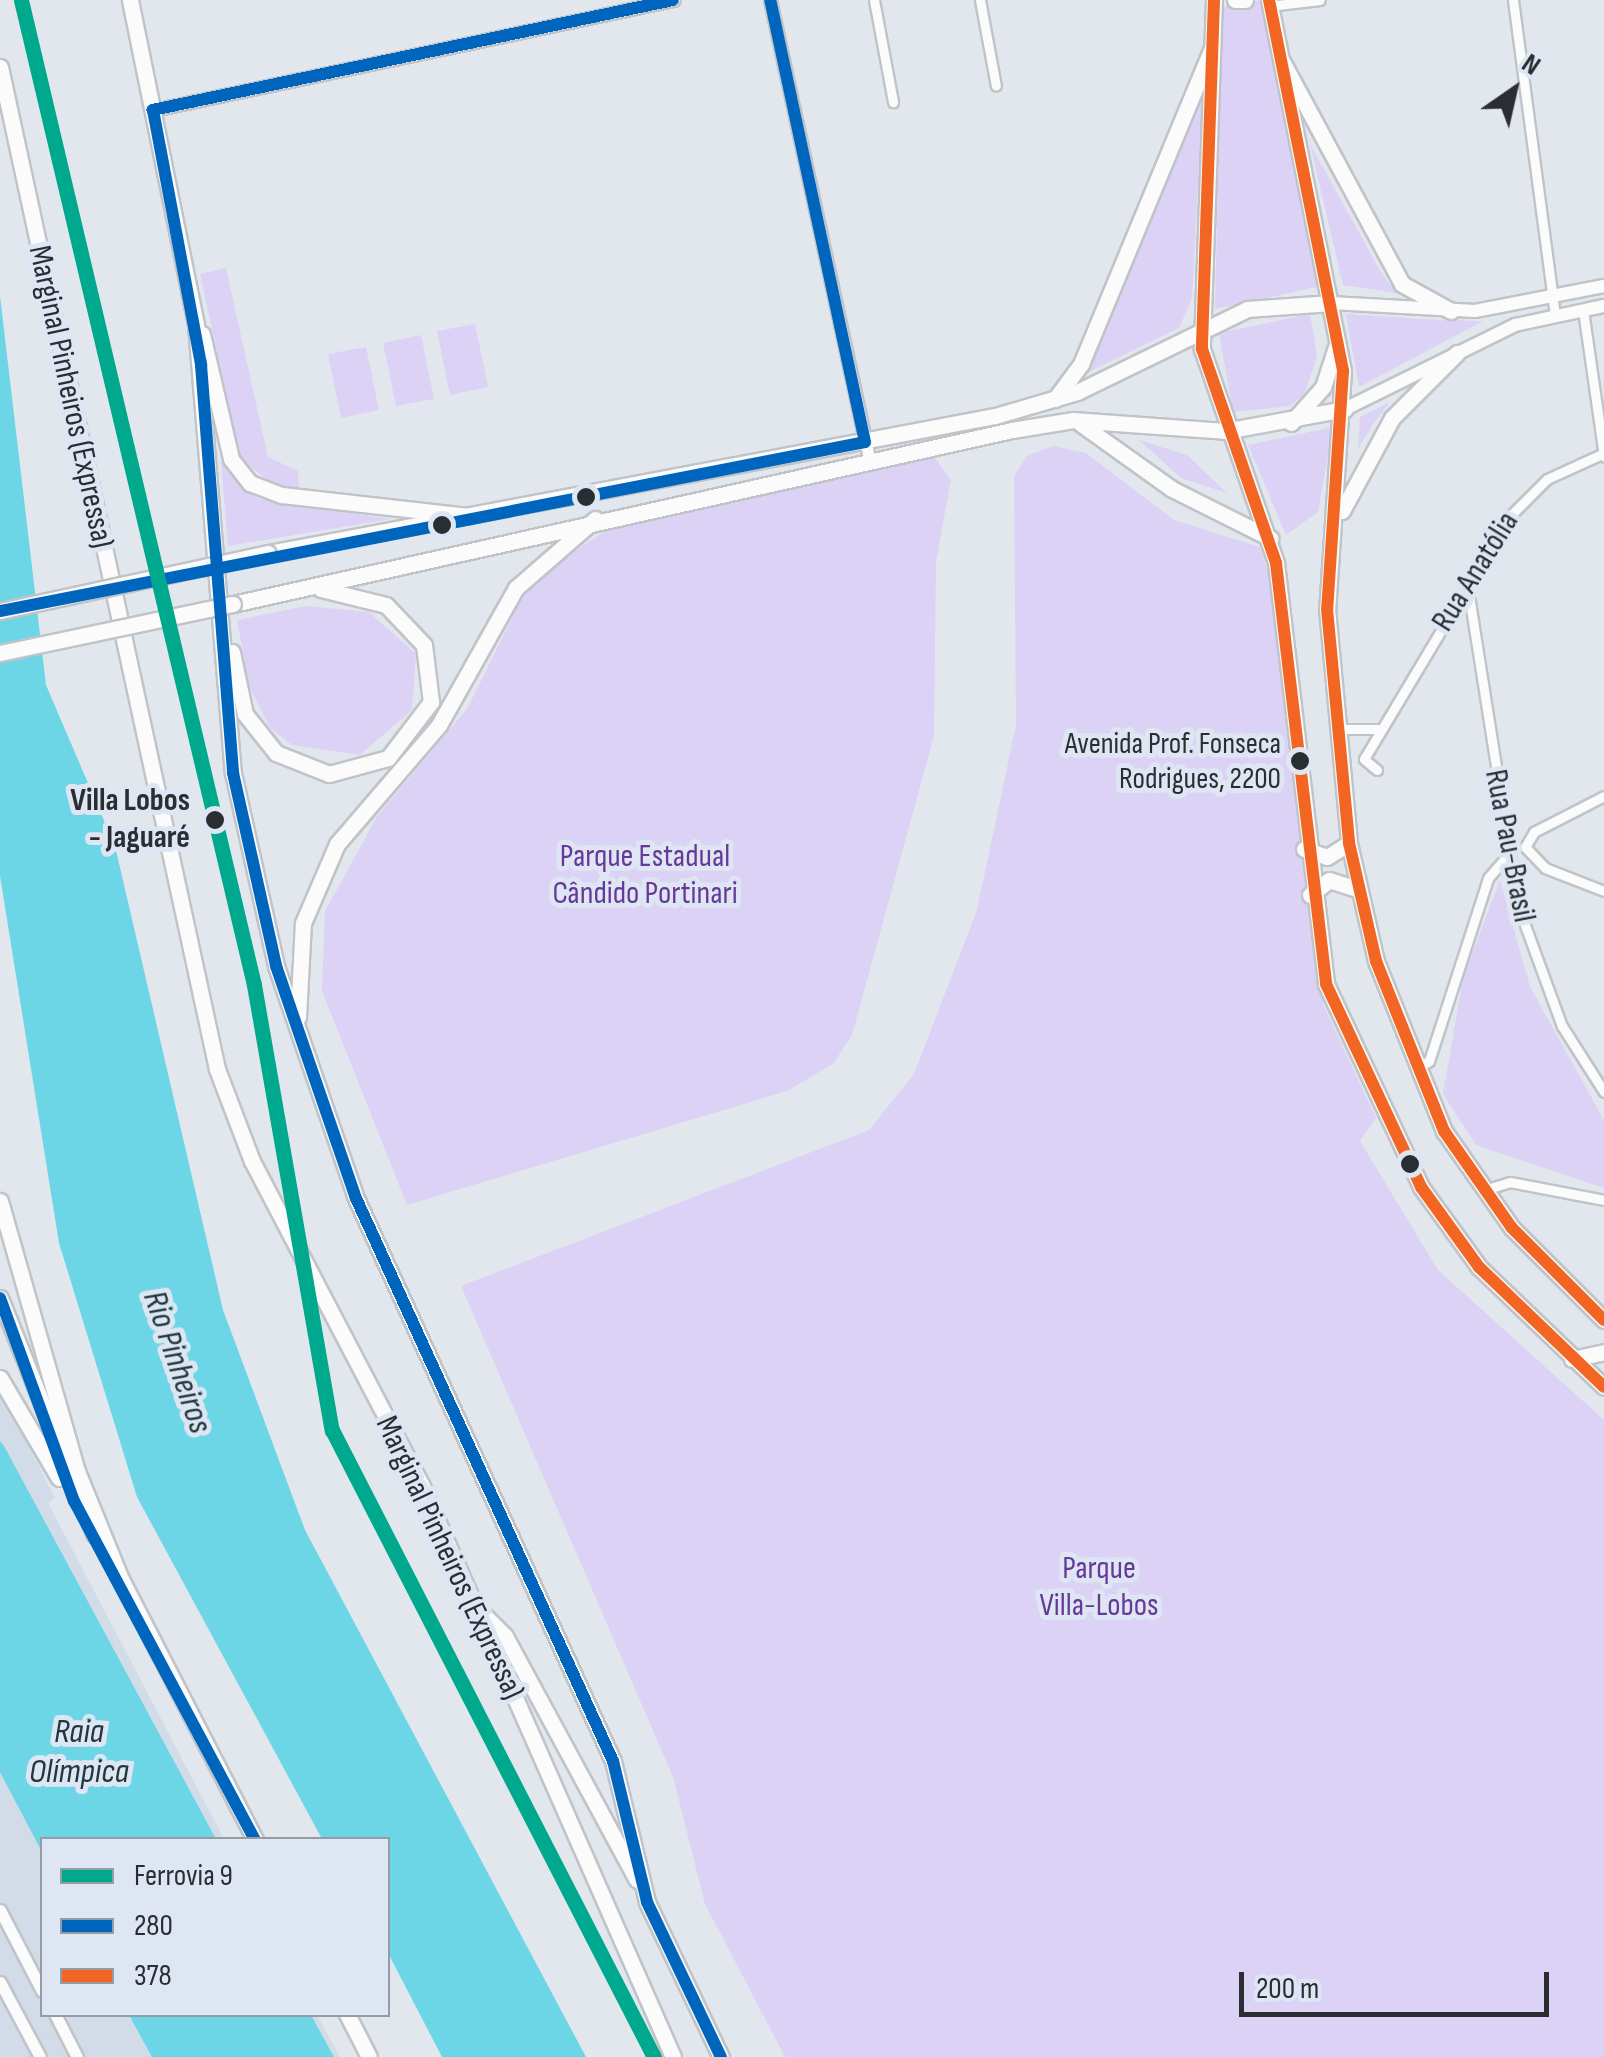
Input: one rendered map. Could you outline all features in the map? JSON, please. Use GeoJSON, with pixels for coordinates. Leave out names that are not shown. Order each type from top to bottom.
{"type":"FeatureCollection","features":[{"type":"Feature","properties":{"kind":"highway"},"geometry":{"type":"LineString","coordinates":[[130,0],[196,325],[240,814],[297,1030],[391,1279],[613,1761],[648,1902]]}},
{"type":"Feature","properties":{"kind":"highway"},"geometry":{"type":"LineString","coordinates":[[1216,0],[1202,325],[1225,431],[1271,539],[1304,849],[1326,984],[1386,1125],[1479,1266],[1604,1388]]}},
{"type":"Feature","properties":{"kind":"highway"},"geometry":{"type":"LineString","coordinates":[[1235,0],[1245,0]]}},
{"type":"Feature","properties":{"kind":"highway"},"geometry":{"type":"LineString","coordinates":[[1269,3],[1272,39],[1338,340],[1345,409],[1327,609],[1349,843],[1358,890],[1414,1069],[1484,1190],[1604,1320]]}},
{"type":"Feature","properties":{"kind":"highway"},"geometry":{"type":"LineString","coordinates":[[1054,399],[1081,364],[1215,38]]}},
{"type":"Feature","properties":{"kind":"highway"},"geometry":{"type":"LineString","coordinates":[[1272,39],[1402,284],[1451,312]]}},
{"type":"Feature","properties":{"kind":"highway","name":"Marginal Pinheiros (Expressa)"},"geometry":{"type":"LineString","coordinates":[[0,67],[200,1010],[236,1124],[451,1549],[673,2057]]}},
{"type":"Feature","properties":{"kind":"highway"},"geometry":{"type":"LineString","coordinates":[[0,612],[268,553],[477,518],[865,442],[1054,399],[1202,325],[1267,304],[1331,303]]}},
{"type":"Feature","properties":{"kind":"highway"},"geometry":{"type":"LineString","coordinates":[[196,325],[208,343],[231,459],[250,483],[282,495],[477,518]]}},
{"type":"Feature","properties":{"kind":"highway"},"geometry":{"type":"LineString","coordinates":[[1291,423],[1324,387],[1338,340]]}},
{"type":"Feature","properties":{"kind":"highway"},"geometry":{"type":"LineString","coordinates":[[1336,524],[1392,418],[1456,353]]}},
{"type":"Feature","properties":{"kind":"highway"},"geometry":{"type":"LineString","coordinates":[[0,654],[312,588],[869,459],[1073,420],[1225,431],[1291,423],[1345,409]]}},
{"type":"Feature","properties":{"kind":"highway"},"geometry":{"type":"LineString","coordinates":[[1073,420],[1187,498],[1271,539]]}},
{"type":"Feature","properties":{"kind":"highway"},"geometry":{"type":"LineString","coordinates":[[297,1030],[303,923],[336,844],[439,725],[516,588],[596,520]]}},
{"type":"Feature","properties":{"kind":"highway"},"geometry":{"type":"LineString","coordinates":[[221,630],[241,704],[268,747],[315,771],[372,767],[425,716],[434,683],[424,644],[386,605],[312,588]]}},
{"type":"Feature","properties":{"kind":"highway"},"geometry":{"type":"LineString","coordinates":[[1304,849],[1326,857],[1349,843]]}},
{"type":"Feature","properties":{"kind":"highway"},"geometry":{"type":"LineString","coordinates":[[1310,895],[1329,880],[1358,890]]}},
{"type":"Feature","properties":{"kind":"highway"},"geometry":{"type":"LineString","coordinates":[[0,1200],[45,1377],[120,1577]]}},
{"type":"Feature","properties":{"kind":"highway"},"geometry":{"type":"LineString","coordinates":[[0,1298],[74,1501]]}},
{"type":"Feature","properties":{"kind":"highway"},"geometry":{"type":"LineString","coordinates":[[1572,1359],[1604,1352]]}},
{"type":"Feature","properties":{"kind":"highway"},"geometry":{"type":"LineString","coordinates":[[0,1378],[120,1577],[253,1837]]}},
{"type":"Feature","properties":{"kind":"highway"},"geometry":{"type":"LineString","coordinates":[[479,1611],[505,1636],[648,1902],[720,2057]]}},
{"type":"Feature","properties":{"kind":"highway"},"geometry":{"type":"LineString","coordinates":[[349,2017],[369,2057]]}},
{"type":"Feature","properties":{"kind":"main road"},"geometry":{"type":"LineString","coordinates":[[1331,303],[1451,312],[1604,286]]}},
{"type":"Feature","properties":{"kind":"main road"},"geometry":{"type":"LineString","coordinates":[[1345,409],[1456,353],[1555,316],[1604,306]]}},
{"type":"Feature","properties":{"kind":"street"},"geometry":{"type":"LineString","coordinates":[[153,110],[673,0]]}},
{"type":"Feature","properties":{"kind":"street"},"geometry":{"type":"LineString","coordinates":[[770,0],[869,459]]}},
{"type":"Feature","properties":{"kind":"street"},"geometry":{"type":"LineString","coordinates":[[874,0],[893,102]]}},
{"type":"Feature","properties":{"kind":"street"},"geometry":{"type":"LineString","coordinates":[[980,0],[996,86]]}},
{"type":"Feature","properties":{"kind":"street"},"geometry":{"type":"LineString","coordinates":[[1210,190],[1216,0]]}},
{"type":"Feature","properties":{"kind":"street"},"geometry":{"type":"LineString","coordinates":[[1269,3],[1320,0]]}},
{"type":"Feature","properties":{"kind":"street"},"geometry":{"type":"LineString","coordinates":[[1513,0],[1555,316]]}},
{"type":"Feature","properties":{"kind":"street"},"geometry":{"type":"LineString","coordinates":[[1583,310],[1604,454]]}},
{"type":"Feature","properties":{"kind":"street","name":"Rua Anatólia"},"geometry":{"type":"LineString","coordinates":[[1376,770],[1364,759],[1468,583],[1530,491],[1604,454]]}},
{"type":"Feature","properties":{"kind":"street","name":"Rua Pau-Brasil"},"geometry":{"type":"LineString","coordinates":[[1468,583],[1507,856],[1535,963],[1604,1092]]}},
{"type":"Feature","properties":{"kind":"street"},"geometry":{"type":"LineString","coordinates":[[1338,729],[1358,736],[1383,728]]}},
{"type":"Feature","properties":{"kind":"street"},"geometry":{"type":"LineString","coordinates":[[1604,796],[1526,840],[1544,868],[1604,891]]}},
{"type":"Feature","properties":{"kind":"street"},"geometry":{"type":"LineString","coordinates":[[1414,1069],[1429,1061],[1458,957],[1488,878],[1507,856]]}},
{"type":"Feature","properties":{"kind":"street"},"geometry":{"type":"LineString","coordinates":[[1484,1190],[1510,1182],[1604,1200]]}},
{"type":"Feature","properties":{"kind":"street"},"geometry":{"type":"LineString","coordinates":[[0,1910],[40,1987]]}},
{"type":"Feature","properties":{"kind":"street"},"geometry":{"type":"LineString","coordinates":[[0,1982],[40,2057]]}},
{"type":"Feature","properties":{"kind":"street"},"geometry":{"type":"LineString","coordinates":[[57,2017],[77,2057]]}},
{"type":"Feature","properties":{"kind":"shaded area"},"geometry":{"type":"Polygon","coordinates":[[[0,1388],[55,1498],[48,1503],[223,1837],[40,1837],[40,2017],[318,2017],[340,2057],[0,2057],[0,1388]]]}},
{"type":"Feature","properties":{"kind":"green space"},"geometry":{"type":"Polygon","coordinates":[[[1262,0],[1317,287],[1215,309],[1222,7],[1262,0]]]}},
{"type":"Feature","properties":{"kind":"green space"},"geometry":{"type":"Polygon","coordinates":[[[1203,87],[1192,298],[1179,328],[1086,373],[1203,87]]]}},
{"type":"Feature","properties":{"kind":"green space"},"geometry":{"type":"Polygon","coordinates":[[[1310,144],[1382,274],[1397,293],[1343,285],[1310,144]]]}},
{"type":"Feature","properties":{"kind":"green space"},"geometry":{"type":"Polygon","coordinates":[[[226,268],[268,457],[298,471],[299,490],[278,488],[240,459],[200,274],[226,268]]]}},
{"type":"Feature","properties":{"kind":"green space"},"geometry":{"type":"Polygon","coordinates":[[[1310,314],[1317,356],[1305,393],[1290,406],[1233,412],[1219,333],[1310,314]]]}},
{"type":"Feature","properties":{"kind":"green space"},"geometry":{"type":"Polygon","coordinates":[[[1346,314],[1421,319],[1483,321],[1359,387],[1346,314]]]}},
{"type":"Feature","properties":{"kind":"green space"},"geometry":{"type":"Polygon","coordinates":[[[475,324],[488,387],[450,395],[437,331],[475,324]]]}},
{"type":"Feature","properties":{"kind":"green space"},"geometry":{"type":"Polygon","coordinates":[[[421,335],[434,399],[396,406],[383,343],[421,335]]]}},
{"type":"Feature","properties":{"kind":"green space"},"geometry":{"type":"Polygon","coordinates":[[[366,347],[379,410],[341,418],[328,354],[366,347]]]}},
{"type":"Feature","properties":{"kind":"green space"},"geometry":{"type":"Polygon","coordinates":[[[1390,402],[1373,424],[1358,449],[1360,417],[1390,402]]]}},
{"type":"Feature","properties":{"kind":"green space"},"geometry":{"type":"Polygon","coordinates":[[[1333,427],[1318,512],[1286,535],[1248,445],[1333,427]]]}},
{"type":"Feature","properties":{"kind":"green space"},"geometry":{"type":"Polygon","coordinates":[[[1139,440],[1187,455],[1227,493],[1181,478],[1139,440]]]}},
{"type":"Feature","properties":{"kind":"green space","name":"Parque Villa-Lobos"},"geometry":{"type":"Polygon","coordinates":[[[1053,446],[1086,453],[1174,520],[1260,547],[1277,602],[1323,1004],[1376,1118],[1360,1141],[1438,1270],[1604,1420],[1604,2057],[785,2057],[705,1904],[673,1777],[461,1286],[869,1130],[914,1074],[977,910],[1016,725],[1014,476],[1027,456],[1053,446]]]}},
{"type":"Feature","properties":{"kind":"green space","name":"Parque Estadual Cândido Portinari"},"geometry":{"type":"Polygon","coordinates":[[[917,458],[935,458],[951,480],[936,561],[934,736],[852,1035],[833,1064],[787,1091],[407,1205],[322,991],[325,911],[378,815],[467,709],[521,600],[544,572],[611,527],[917,458]]]}},
{"type":"Feature","properties":{"kind":"green space"},"geometry":{"type":"Polygon","coordinates":[[[221,462],[258,499],[391,519],[228,546],[221,462]]]}},
{"type":"Feature","properties":{"kind":"green space"},"geometry":{"type":"Polygon","coordinates":[[[306,606],[369,612],[416,654],[412,710],[360,755],[292,745],[270,728],[249,686],[237,620],[306,606]]]}},
{"type":"Feature","properties":{"kind":"green space"},"geometry":{"type":"Polygon","coordinates":[[[1500,880],[1530,987],[1604,1120],[1604,1188],[1476,1145],[1443,1094],[1463,978],[1500,880]]]}},
{"type":"Feature","properties":{"kind":"water","name":"Rio Pinheiros"},"geometry":{"type":"Polygon","coordinates":[[[0,296],[46,685],[115,846],[223,1310],[305,1530],[586,2057],[442,2057],[390,1957],[390,1837],[321,1837],[137,1497],[59,1243],[0,876],[0,296]]]}},
{"type":"Feature","properties":{"kind":"water","name":"Raia Olímpica"},"geometry":{"type":"Polygon","coordinates":[[[0,1441],[215,1837],[40,1837],[40,1848],[0,1772],[0,1441]]]}},
{"type":"Feature","properties":{"kind":"water"},"geometry":{"type":"Polygon","coordinates":[[[130,2017],[312,2017],[334,2057],[152,2057],[130,2017]]]}},
{"type":"Feature","properties":{"kind":"rail line","name":"9"},"geometry":{"type":"LineString","coordinates":[[21,0],[254,985],[332,1430],[654,2057]]}},
{"type":"Feature","properties":{"kind":"transit line","name":"280"},"geometry":{"type":"LineString","coordinates":[[673,0],[153,110],[201,365],[233,773],[276,966],[355,1196],[613,1761],[647,1902],[721,2057]]}},
{"type":"Feature","properties":{"kind":"transit line","name":"280"},"geometry":{"type":"LineString","coordinates":[[0,611],[865,442],[770,0]]}},
{"type":"Feature","properties":{"kind":"transit line","name":"378"},"geometry":{"type":"LineString","coordinates":[[1214,0],[1202,349],[1276,563],[1326,984],[1421,1187],[1479,1267],[1604,1387]]}},
{"type":"Feature","properties":{"kind":"transit line","name":"378"},"geometry":{"type":"LineString","coordinates":[[1269,0],[1343,371],[1327,609],[1349,843],[1376,961],[1444,1131],[1512,1228],[1604,1320]]}},
{"type":"Feature","properties":{"kind":"transit line","name":"280"},"geometry":{"type":"LineString","coordinates":[[0,1298],[74,1501],[253,1837]]}},
{"type":"Feature","properties":{"kind":"place","name":"Avenida Prof. Fonseca Rodrigues, 2200"},"geometry":{"type":"Point","coordinates":[1300,761]}},
{"type":"Feature","properties":{"kind":"place","name":"Villa Lobos - Jaguaré"},"geometry":{"type":"Point","coordinates":[215,820]}}]}
